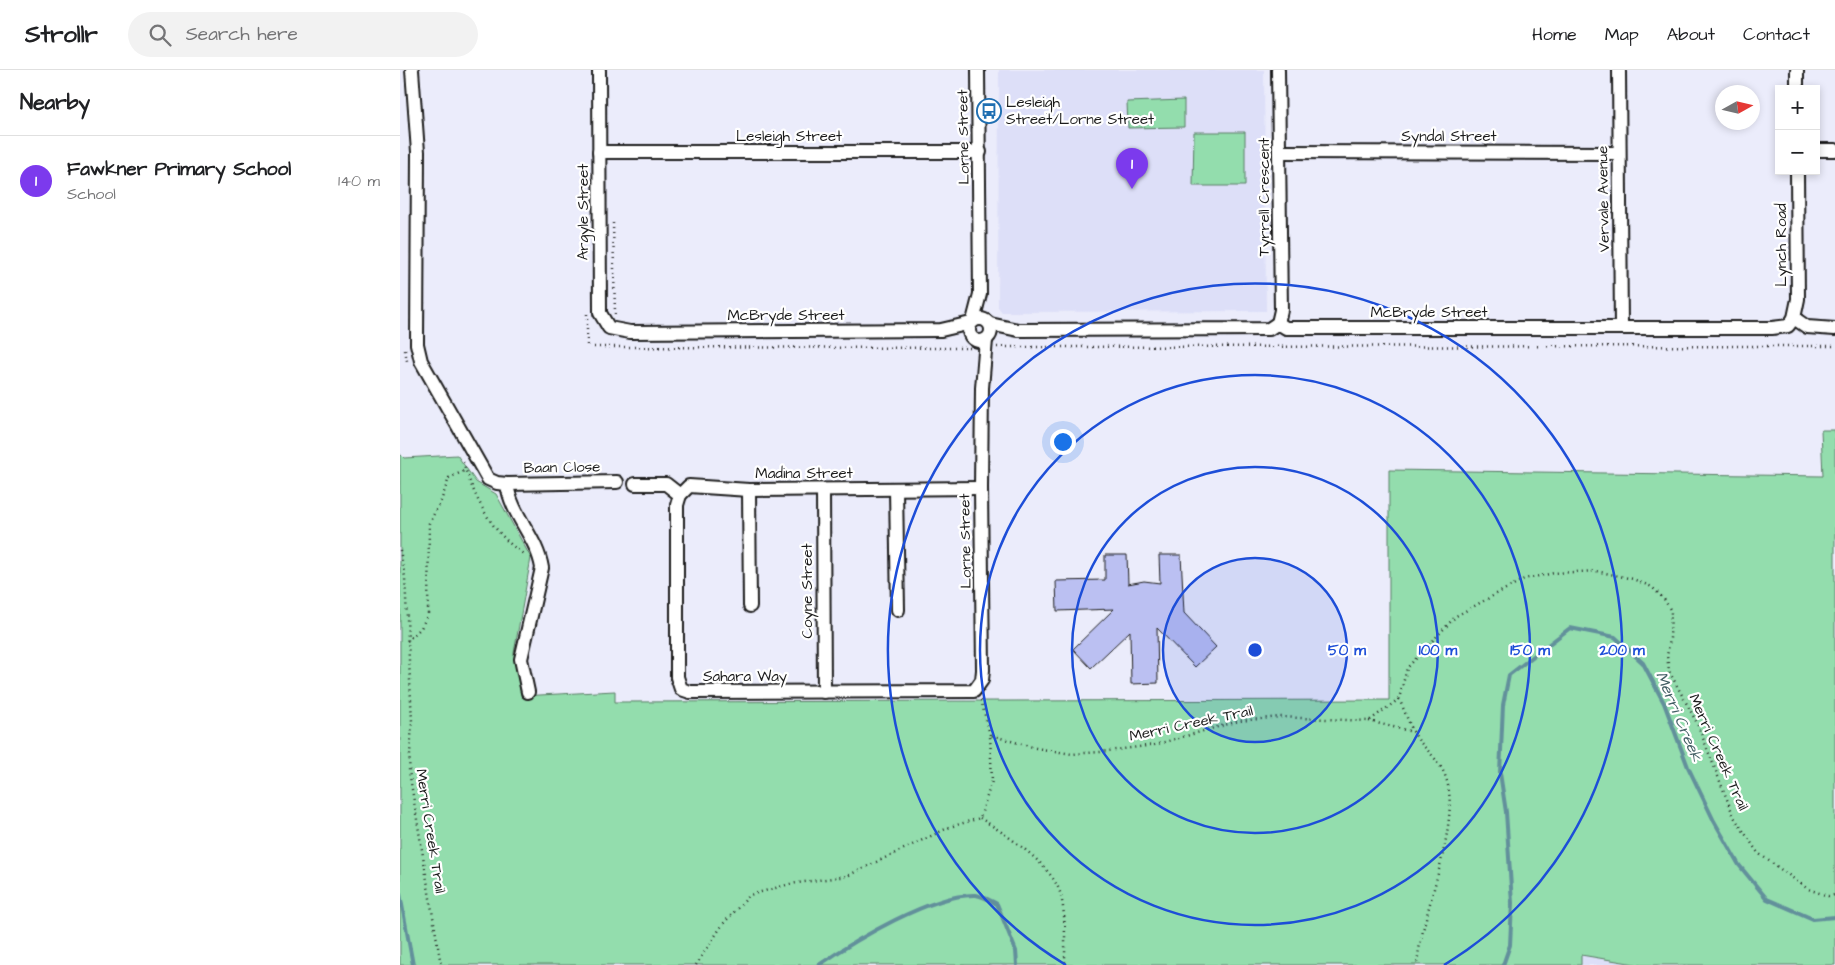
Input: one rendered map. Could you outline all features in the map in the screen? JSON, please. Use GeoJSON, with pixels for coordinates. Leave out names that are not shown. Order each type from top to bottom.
{"type":"FeatureCollection","features":[{"type":"Feature","properties":{"kind":"street"},"geometry":{"type":"LineString","coordinates":[[412,70],[418,152],[419,353],[484,474],[497,483],[507,484],[512,506],[539,556],[542,568],[521,660],[528,692]]}},
{"type":"Feature","properties":{"kind":"street","name":"Argyle Street"},"geometry":{"type":"LineString","coordinates":[[599,70],[600,313],[609,328],[630,332]]}},
{"type":"Feature","properties":{"kind":"street","name":"Lorne Street"},"geometry":{"type":"LineString","coordinates":[[974,691],[982,680],[983,670],[980,488],[983,333],[980,294],[978,70]]}},
{"type":"Feature","properties":{"kind":"street","name":"Tyrrell Crescent"},"geometry":{"type":"LineString","coordinates":[[1278,70],[1281,310],[1278,322]]}},
{"type":"Feature","properties":{"kind":"street","name":"Vervale Avenue"},"geometry":{"type":"LineString","coordinates":[[1619,70],[1621,328]]}},
{"type":"Feature","properties":{"kind":"street"},"geometry":{"type":"LineString","coordinates":[[1797,70],[1797,85]]}},
{"type":"Feature","properties":{"kind":"street"},"geometry":{"type":"LineString","coordinates":[[1820,150],[1835,150]]}},
{"type":"Feature","properties":{"kind":"street","name":"Lesleigh Street"},"geometry":{"type":"LineString","coordinates":[[599,152],[980,152]]}},
{"type":"Feature","properties":{"kind":"street","name":"Syndal Street"},"geometry":{"type":"LineString","coordinates":[[1280,152],[1619,153]]}},
{"type":"Feature","properties":{"kind":"street","name":"Lynch Road"},"geometry":{"type":"LineString","coordinates":[[1794,318],[1798,299],[1797,175]]}},
{"type":"Feature","properties":{"kind":"street","name":"Lorne Street"},"geometry":{"type":"LineString","coordinates":[[980,294],[968,330],[983,333]]}},
{"type":"Feature","properties":{"kind":"street"},"geometry":{"type":"LineString","coordinates":[[1794,318],[1807,327],[1835,329]]}},
{"type":"Feature","properties":{"kind":"street","name":"McBryde Street"},"geometry":{"type":"LineString","coordinates":[[630,332],[942,330],[983,333],[1018,330],[1269,329],[1278,322],[1286,328],[1782,328],[1788,326],[1794,318]]}},
{"type":"Feature","properties":{"kind":"street","name":"McBryde Street"},"geometry":{"type":"LineString","coordinates":[[942,330],[972,322]]}},
{"type":"Feature","properties":{"kind":"street","name":"Baan Close"},"geometry":{"type":"LineString","coordinates":[[507,484],[618,482]]}},
{"type":"Feature","properties":{"kind":"street"},"geometry":{"type":"LineString","coordinates":[[635,484],[666,484],[680,494]]}},
{"type":"Feature","properties":{"kind":"street","name":"Madina Street"},"geometry":{"type":"LineString","coordinates":[[680,494],[689,486],[749,490],[980,488]]}},
{"type":"Feature","properties":{"kind":"street"},"geometry":{"type":"LineString","coordinates":[[896,489],[898,610]]}},
{"type":"Feature","properties":{"kind":"street"},"geometry":{"type":"LineString","coordinates":[[749,490],[750,606]]}},
{"type":"Feature","properties":{"kind":"street","name":"Coyne Street"},"geometry":{"type":"LineString","coordinates":[[822,490],[824,692]]}},
{"type":"Feature","properties":{"kind":"street","name":"Sahara Way"},"geometry":{"type":"LineString","coordinates":[[680,494],[677,505],[677,677],[681,689],[690,692],[974,691]]}},
{"type":"Feature","properties":{"kind":"path"},"geometry":{"type":"LineString","coordinates":[[407,642],[421,628],[428,614],[429,523],[441,501],[450,478],[466,470]]}},
{"type":"Feature","properties":{"kind":"path","name":"Merri Creek Trail"},"geometry":{"type":"LineString","coordinates":[[400,550],[406,577],[407,642],[412,722],[409,770],[441,965]]}},
{"type":"Feature","properties":{"kind":"path","name":"Merri Creek Trail"},"geometry":{"type":"LineString","coordinates":[[1399,699],[1407,668],[1456,616],[1524,578],[1554,573],[1596,571],[1633,579],[1652,587],[1664,599],[1670,611],[1670,639],[1667,656],[1669,671],[1697,723],[1734,817],[1758,853],[1808,889],[1828,896],[1835,895]]}},
{"type":"Feature","properties":{"kind":"path"},"geometry":{"type":"LineString","coordinates":[[974,691],[980,697],[990,735],[992,781],[980,818]]}},
{"type":"Feature","properties":{"kind":"path"},"geometry":{"type":"LineString","coordinates":[[1369,720],[1399,699],[1414,732],[1446,776],[1450,805],[1440,864],[1418,950],[1417,965]]}},
{"type":"Feature","properties":{"kind":"path","name":"Merri Creek Trail"},"geometry":{"type":"LineString","coordinates":[[990,735],[1036,748],[1072,754],[1154,745],[1239,721],[1280,716],[1369,720],[1414,732]]}},
{"type":"Feature","properties":{"kind":"path"},"geometry":{"type":"LineString","coordinates":[[696,965],[723,924],[750,895],[790,884],[847,876],[950,827],[980,818],[1014,839],[1031,854],[1050,877],[1061,895],[1065,965]]}},
{"type":"Feature","properties":{"kind":"shaded area"},"geometry":{"type":"Polygon","coordinates":[[[999,70],[1264,70],[1266,311],[1002,312],[998,307],[999,70]]]}},
{"type":"Feature","properties":{"kind":"shaded area"},"geometry":{"type":"Polygon","coordinates":[[[1581,955],[1641,965],[1581,965],[1581,955]]]}},
{"type":"Feature","properties":{"kind":"green space"},"geometry":{"type":"Polygon","coordinates":[[[1184,100],[1184,127],[1128,128],[1127,102],[1184,100]]]}},
{"type":"Feature","properties":{"kind":"green space"},"geometry":{"type":"Polygon","coordinates":[[[1194,132],[1245,132],[1245,186],[1193,186],[1194,132]]]}},
{"type":"Feature","properties":{"kind":"green space"},"geometry":{"type":"Polygon","coordinates":[[[1821,430],[1835,430],[1835,965],[1641,965],[1581,955],[1581,965],[400,965],[400,454],[404,458],[457,455],[476,482],[496,494],[531,558],[514,653],[521,696],[615,691],[615,702],[1389,700],[1389,470],[1823,476],[1821,430]]]}},
{"type":"Feature","properties":{"kind":"building"},"geometry":{"type":"Polygon","coordinates":[[[1105,555],[1127,555],[1128,584],[1144,581],[1160,583],[1159,555],[1181,555],[1184,613],[1216,647],[1195,667],[1157,628],[1158,683],[1131,684],[1130,631],[1091,668],[1073,649],[1114,609],[1057,611],[1056,581],[1105,580],[1105,555]]]}},
{"type":"Feature","properties":{"kind":"waterway","name":"Merri Creek"},"geometry":{"type":"LineString","coordinates":[[1503,965],[1510,945],[1512,903],[1506,812],[1500,773],[1503,705],[1509,675],[1570,628],[1615,637],[1643,663],[1664,703],[1688,767],[1714,821],[1739,865],[1767,899],[1813,919],[1835,917]]}},
{"type":"Feature","properties":{"kind":"waterway","name":"Merri Creek"},"geometry":{"type":"LineString","coordinates":[[400,894],[413,965]]}},
{"type":"Feature","properties":{"kind":"waterway","name":"Merri Creek"},"geometry":{"type":"LineString","coordinates":[[819,965],[894,920],[938,902],[958,896],[976,895],[997,904],[1016,951],[1017,965]]}},
{"type":"Feature","properties":{"kind":"place","name":"Lesleigh Street/Lorne Street"},"geometry":{"type":"Point","coordinates":[989,111]}},
{"type":"Feature","properties":{"kind":"place","name":"Fawkner Primary School"},"geometry":{"type":"Point","coordinates":[1132,189]}}]}
